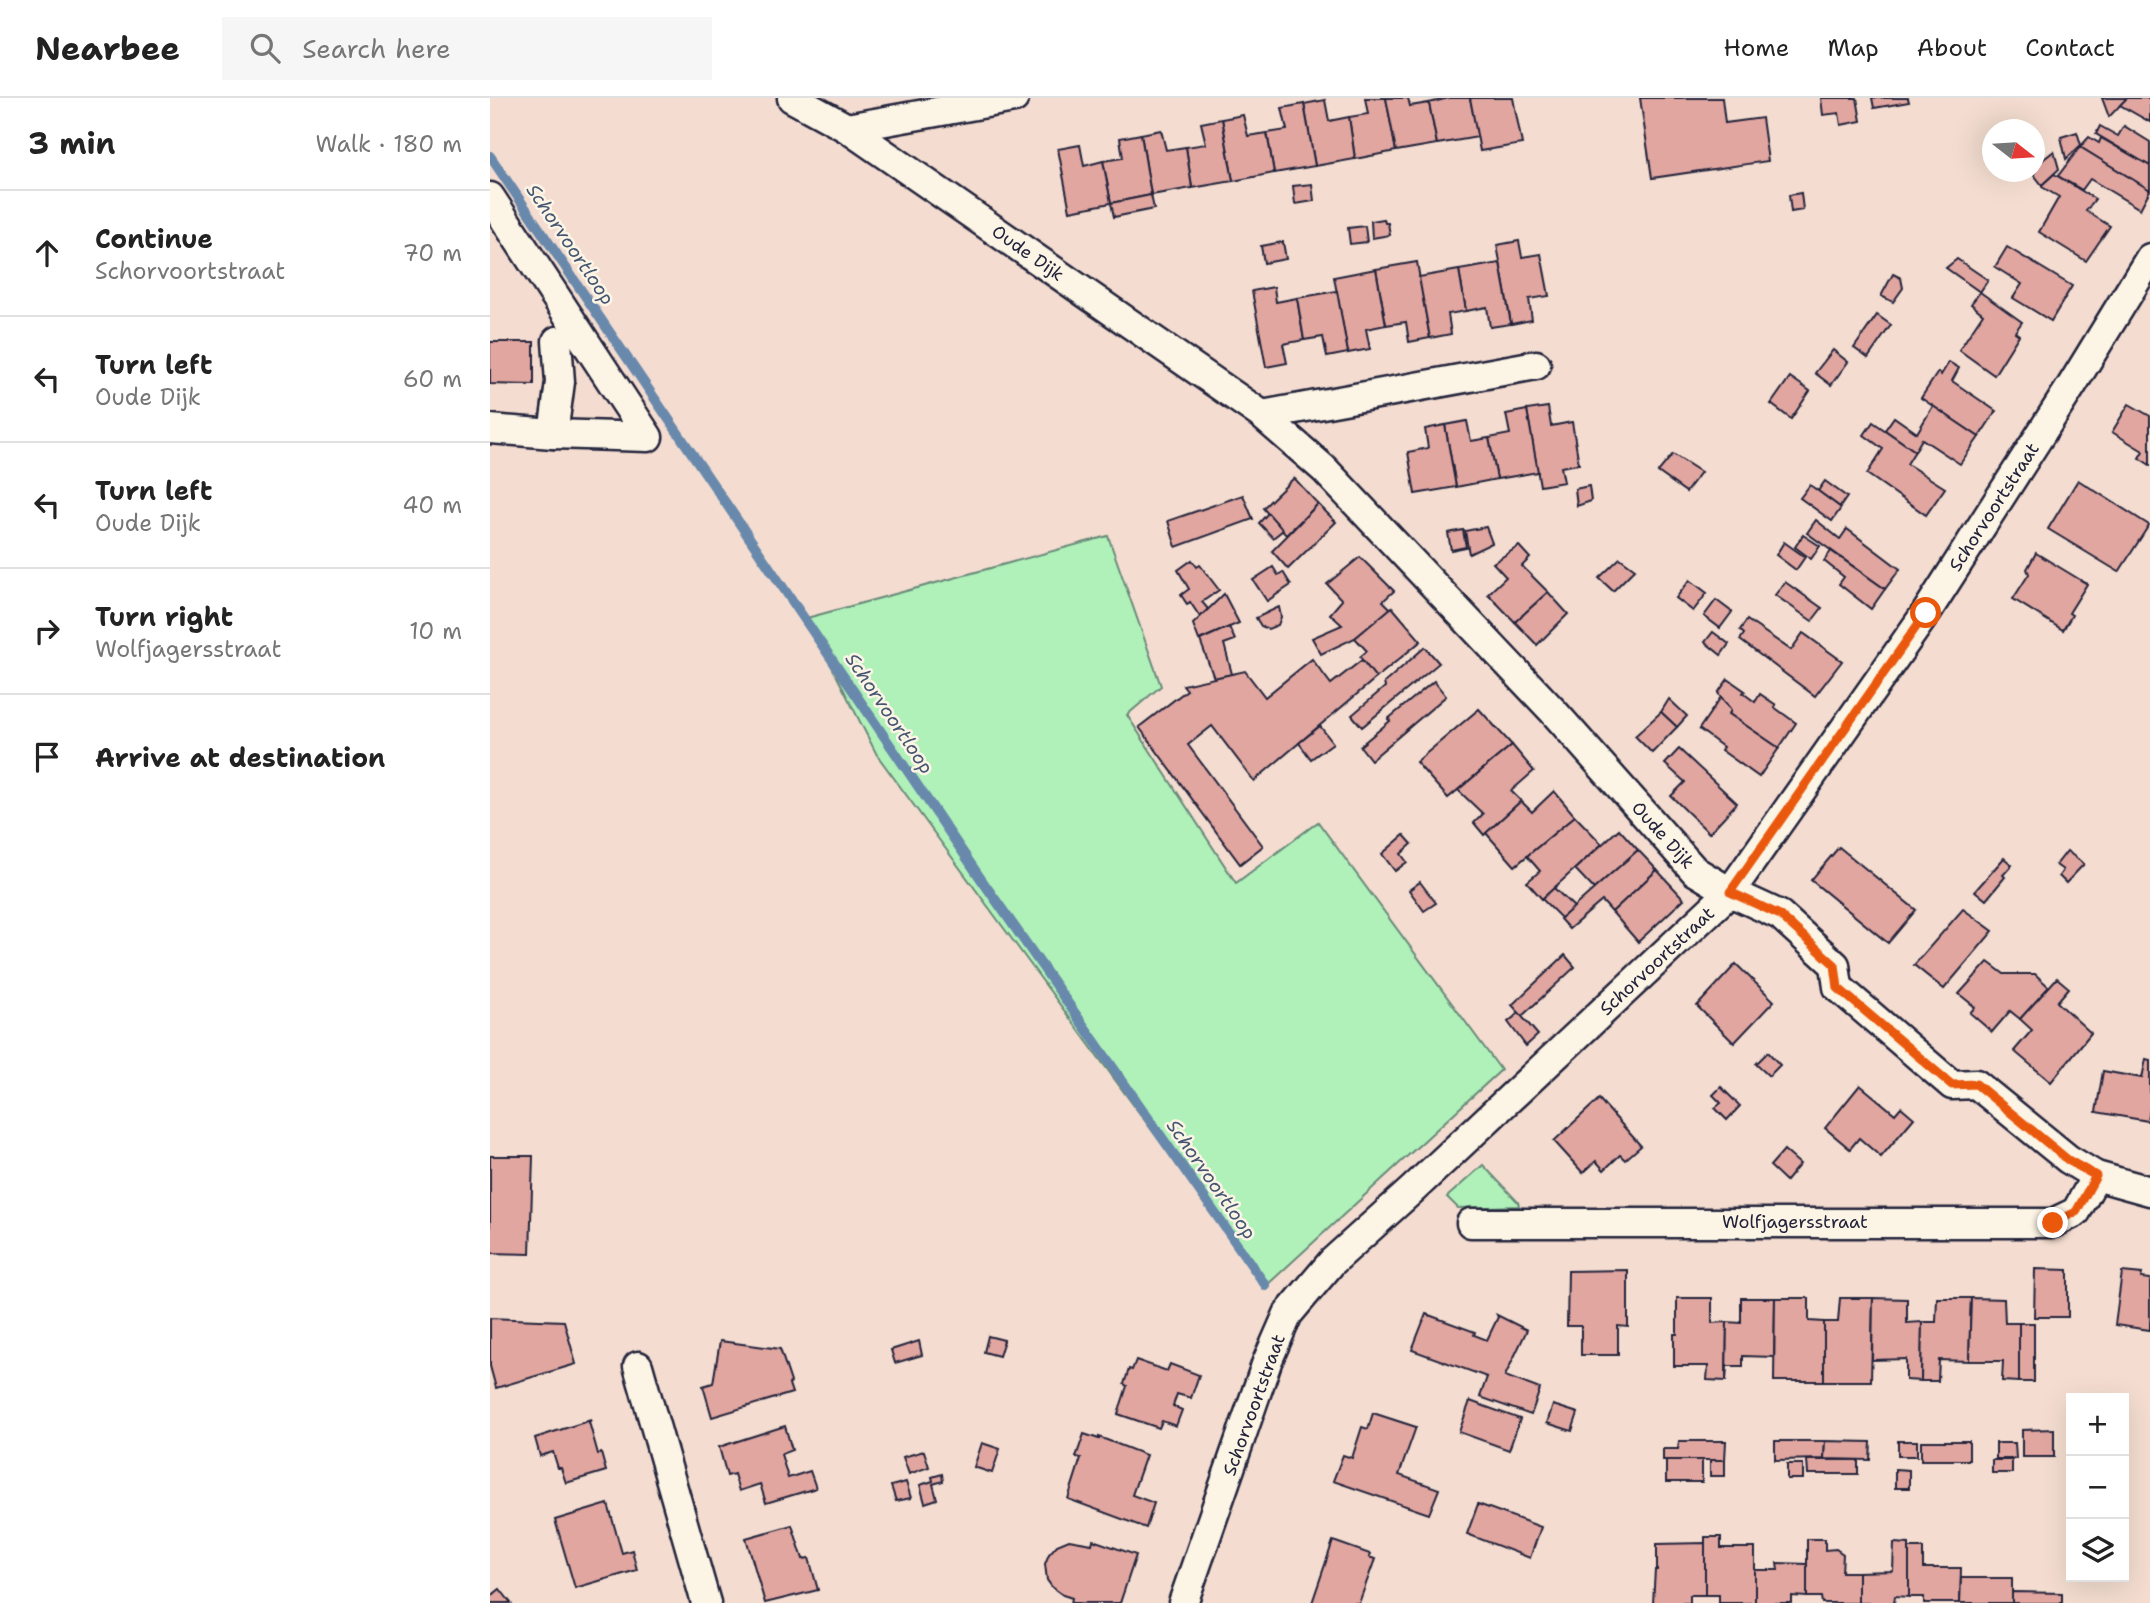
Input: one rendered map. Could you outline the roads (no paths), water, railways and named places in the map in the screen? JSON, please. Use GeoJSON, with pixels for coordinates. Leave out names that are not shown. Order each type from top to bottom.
{"type":"FeatureCollection","features":[{"type":"Feature","properties":{"kind":"street","name":"Oude Dijk"},"geometry":{"type":"LineString","coordinates":[[792,98],[847,128],[1262,415],[1333,479],[1553,711],[1695,872],[1780,915],[1835,965],[1838,988],[1952,1085],[1976,1084],[2068,1160],[2096,1176],[2150,1191]]}},
{"type":"Feature","properties":{"kind":"street"},"geometry":{"type":"LineString","coordinates":[[847,128],[1014,98]]}},
{"type":"Feature","properties":{"kind":"street"},"geometry":{"type":"LineString","coordinates":[[490,197],[648,437],[490,429]]}},
{"type":"Feature","properties":{"kind":"street","name":"Schorvoortstraat"},"geometry":{"type":"LineString","coordinates":[[1183,1603],[1267,1362],[1288,1314],[1332,1262],[1730,892],[1926,613],[2150,258]]}},
{"type":"Feature","properties":{"kind":"street"},"geometry":{"type":"LineString","coordinates":[[553,434],[560,382],[557,341]]}},
{"type":"Feature","properties":{"kind":"street"},"geometry":{"type":"LineString","coordinates":[[1262,415],[1536,365]]}},
{"type":"Feature","properties":{"kind":"street","name":"Wolfjagersstraat"},"geometry":{"type":"LineString","coordinates":[[1471,1223],[2053,1223],[2076,1212],[2096,1176]]}},
{"type":"Feature","properties":{"kind":"street"},"geometry":{"type":"LineString","coordinates":[[638,1366],[706,1603]]}},
{"type":"Feature","properties":{"kind":"waterway","name":"Schorvoortloop"},"geometry":{"type":"LineString","coordinates":[[490,156],[981,879],[1266,1286]]}}]}
